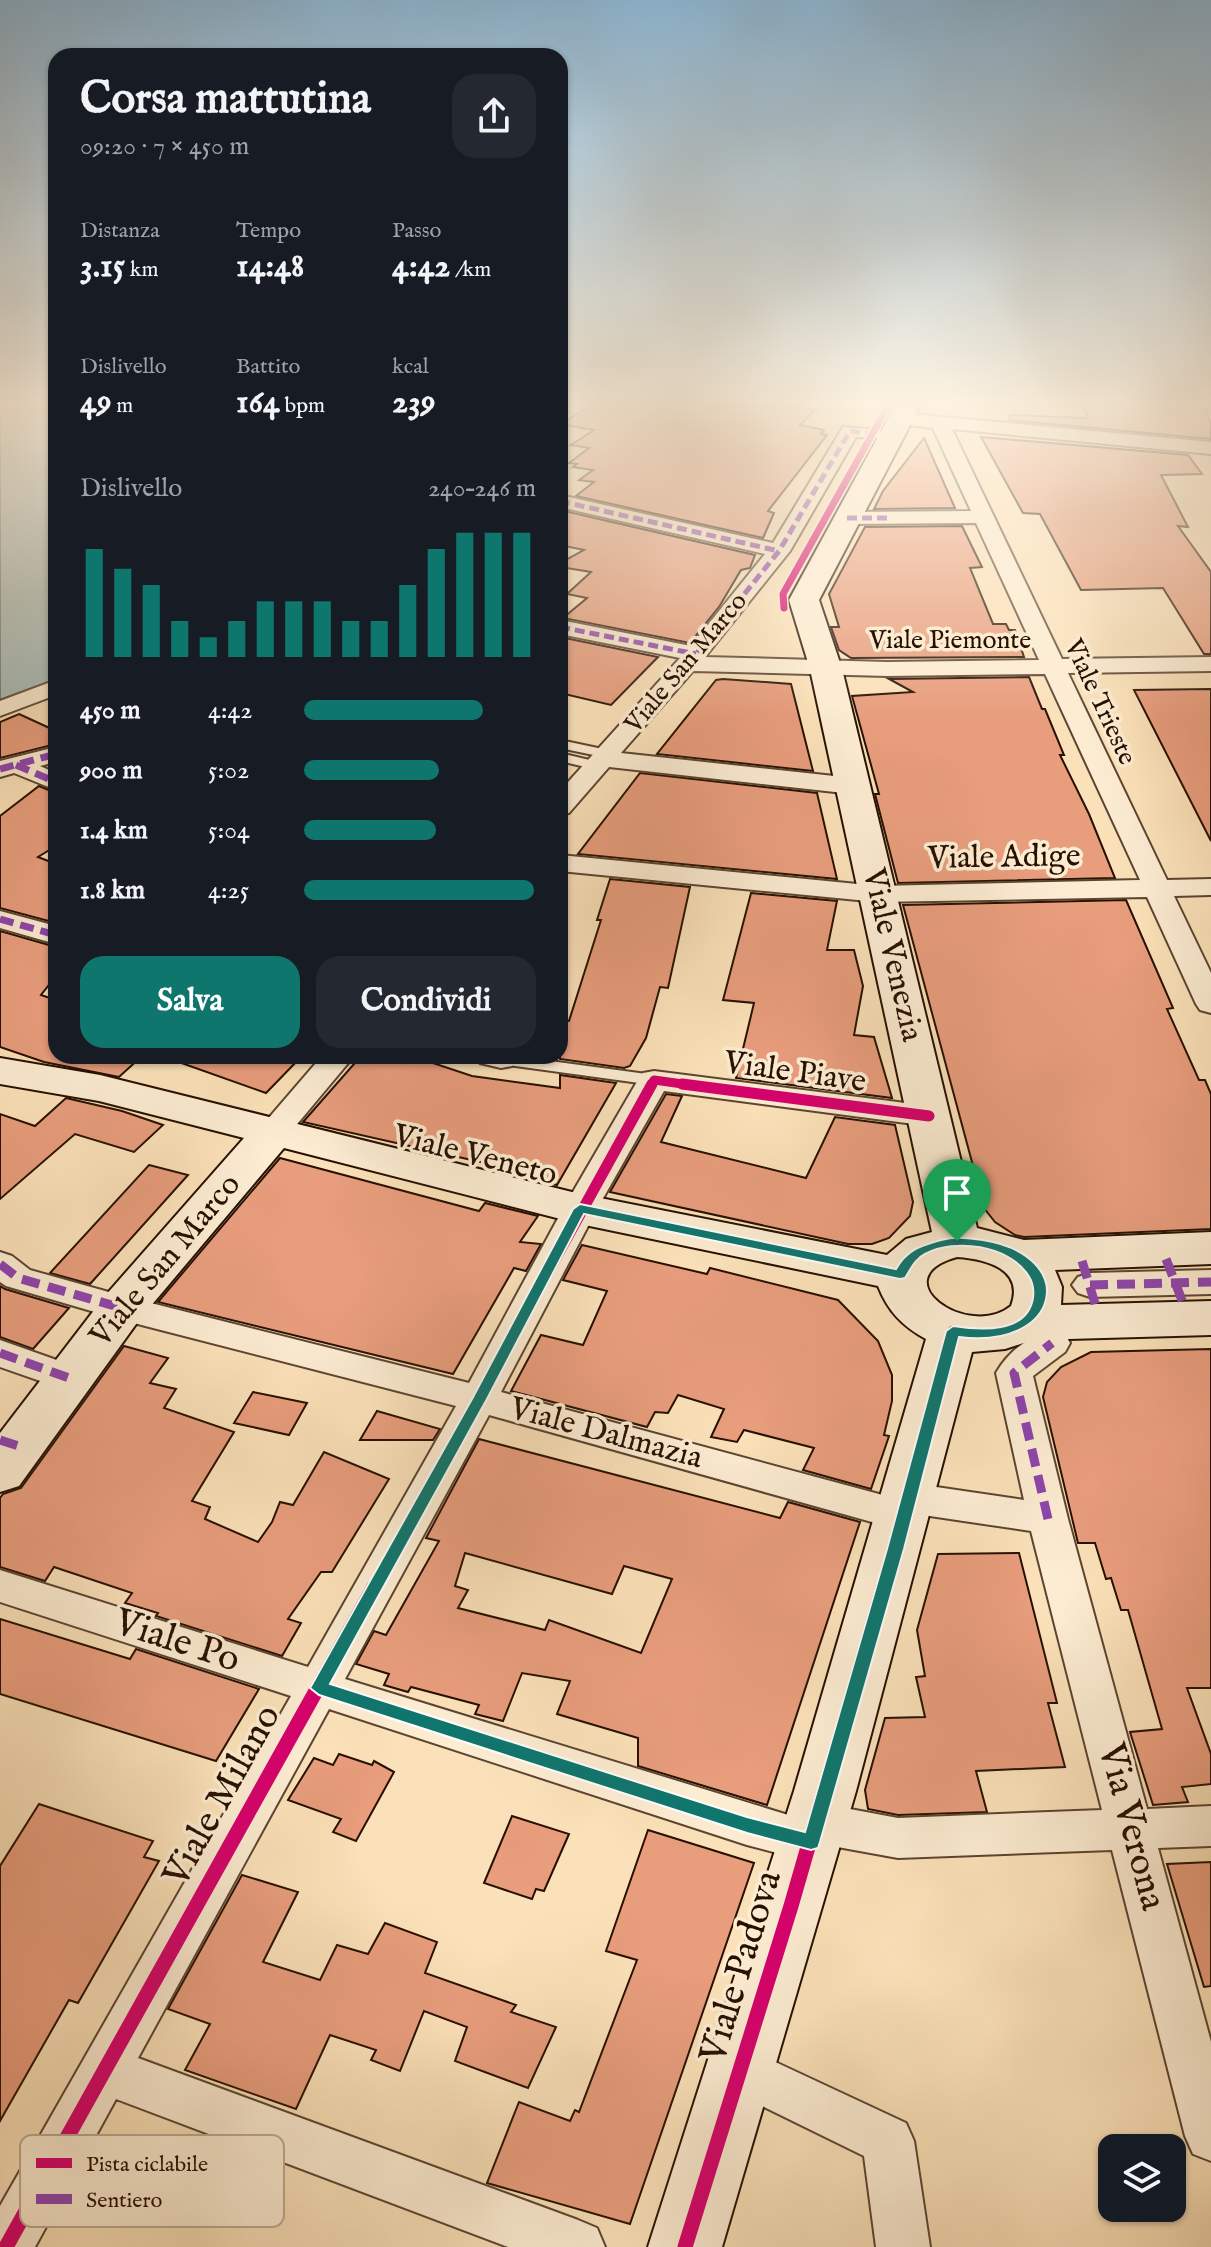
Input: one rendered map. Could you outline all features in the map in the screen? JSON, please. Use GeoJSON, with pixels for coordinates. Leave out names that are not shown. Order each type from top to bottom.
{"type":"FeatureCollection","features":[{"type":"Feature","properties":{"kind":"street"},"geometry":{"type":"LineString","coordinates":[[594,509],[779,551]]}},
{"type":"Feature","properties":{"kind":"street","name":"Viale San Marco"},"geometry":{"type":"LineString","coordinates":[[570,784],[603,760],[692,659],[779,551],[804,509]]}},
{"type":"Feature","properties":{"kind":"street"},"geometry":{"type":"LineString","coordinates":[[826,669],[804,600],[852,509]]}},
{"type":"Feature","properties":{"kind":"street","name":"Viale Trieste"},"geometry":{"type":"LineString","coordinates":[[980,509],[1211,1004]]}},
{"type":"Feature","properties":{"kind":"street"},"geometry":{"type":"LineString","coordinates":[[847,518],[984,517]]}},
{"type":"Feature","properties":{"kind":"street","name":"Viale Piemonte"},"geometry":{"type":"LineString","coordinates":[[568,629],[692,659],[826,669],[1211,664]]}},
{"type":"Feature","properties":{"kind":"street","name":"Viale Venezia"},"geometry":{"type":"LineString","coordinates":[[826,669],[957,1241]]}},
{"type":"Feature","properties":{"kind":"street"},"geometry":{"type":"LineString","coordinates":[[0,709],[48,690]]}},
{"type":"Feature","properties":{"kind":"street"},"geometry":{"type":"LineString","coordinates":[[5,768],[48,756]]}},
{"type":"Feature","properties":{"kind":"street"},"geometry":{"type":"LineString","coordinates":[[603,760],[853,786]]}},
{"type":"Feature","properties":{"kind":"street"},"geometry":{"type":"LineString","coordinates":[[5,768],[48,780]]}},
{"type":"Feature","properties":{"kind":"street","name":"Viale Adige"},"geometry":{"type":"LineString","coordinates":[[568,864],[878,894],[1211,887]]}},
{"type":"Feature","properties":{"kind":"street"},"geometry":{"type":"LineString","coordinates":[[0,919],[48,933]]}},
{"type":"Feature","properties":{"kind":"street","name":"Viale San Marco"},"geometry":{"type":"LineString","coordinates":[[6,1453],[122,1308],[332,1064]]}},
{"type":"Feature","properties":{"kind":"street","name":"Viale Veneto"},"geometry":{"type":"LineString","coordinates":[[0,1071],[100,1088],[272,1134],[580,1209],[900,1274]]}},
{"type":"Feature","properties":{"kind":"street","name":"Viale Piave"},"geometry":{"type":"LineString","coordinates":[[654,1080],[929,1116]]}},
{"type":"Feature","properties":{"kind":"street","name":"Viale Milano"},"geometry":{"type":"LineString","coordinates":[[68,2135],[654,1080]]}},
{"type":"Feature","properties":{"kind":"street"},"geometry":{"type":"LineString","coordinates":[[1038,1333],[1041,1290],[1034,1272],[1017,1256],[999,1247],[957,1241],[920,1251],[907,1261],[900,1274],[902,1291],[912,1308],[930,1322],[953,1331],[992,1333],[1038,1333],[1211,1282]]}},
{"type":"Feature","properties":{"kind":"street"},"geometry":{"type":"LineString","coordinates":[[1017,1256],[1211,1248]]}},
{"type":"Feature","properties":{"kind":"street","name":"Viale Dalmazia"},"geometry":{"type":"LineString","coordinates":[[0,1264],[18,1278],[122,1308],[906,1507]]}},
{"type":"Feature","properties":{"kind":"street"},"geometry":{"type":"LineString","coordinates":[[1090,1285],[1184,1292]]}},
{"type":"Feature","properties":{"kind":"street","name":"Viale Padova"},"geometry":{"type":"LineString","coordinates":[[685,2247],[743,2071],[815,1832],[953,1331]]}},
{"type":"Feature","properties":{"kind":"street","name":"Via Verona"},"geometry":{"type":"LineString","coordinates":[[1038,1333],[1027,1360],[1014,1373],[1048,1519],[1211,2136]]}},
{"type":"Feature","properties":{"kind":"street"},"geometry":{"type":"LineString","coordinates":[[0,1353],[69,1378]]}},
{"type":"Feature","properties":{"kind":"street"},"geometry":{"type":"LineString","coordinates":[[906,1507],[1048,1519]]}},
{"type":"Feature","properties":{"kind":"street","name":"Viale Po"},"geometry":{"type":"LineString","coordinates":[[0,1586],[747,1825],[898,1838],[1211,1826]]}},
{"type":"Feature","properties":{"kind":"street"},"geometry":{"type":"LineString","coordinates":[[104,2070],[278,2135]]}},
{"type":"Feature","properties":{"kind":"street"},"geometry":{"type":"LineString","coordinates":[[743,2071],[888,2141],[903,2247]]}},
{"type":"Feature","properties":{"kind":"street"},"geometry":{"type":"LineString","coordinates":[[284,2137],[578,2247]]}},
{"type":"Feature","properties":{"kind":"street","name":"Viale Milano"},"geometry":{"type":"LineString","coordinates":[[6,2247],[20,2222]]}},
{"type":"Feature","properties":{"kind":"lane"},"geometry":{"type":"LineString","coordinates":[[568,747],[603,760]]}},
{"type":"Feature","properties":{"kind":"lane"},"geometry":{"type":"LineString","coordinates":[[568,758],[603,760]]}},
{"type":"Feature","properties":{"kind":"lane","name":"Viale Piave"},"geometry":{"type":"LineString","coordinates":[[544,1064],[654,1080]]}},
{"type":"Feature","properties":{"kind":"water"},"geometry":{"type":"Polygon","coordinates":[[[0,509],[48,509],[48,685],[0,703],[0,509]]]}},
{"type":"Feature","properties":{"kind":"building"},"geometry":{"type":"Polygon","coordinates":[[[633,509],[770,509],[768,511],[774,513],[763,538],[633,509]]]}},
{"type":"Feature","properties":{"kind":"building"},"geometry":{"type":"Polygon","coordinates":[[[1021,509],[1179,509],[1188,527],[1178,526],[1211,572],[1211,654],[1204,654],[1163,588],[1081,590],[1040,514],[1023,513],[1021,509]]]}},
{"type":"Feature","properties":{"kind":"building"},"geometry":{"type":"Polygon","coordinates":[[[568,512],[755,555],[750,568],[741,570],[719,607],[690,643],[568,619],[568,614],[587,598],[568,594],[591,572],[568,568],[568,559],[584,550],[568,547],[568,512]]]}},
{"type":"Feature","properties":{"kind":"building"},"geometry":{"type":"Polygon","coordinates":[[[962,526],[982,567],[970,568],[993,624],[1006,624],[1009,630],[1015,630],[1024,657],[851,658],[839,650],[831,627],[839,627],[829,594],[865,527],[962,526]]]}},
{"type":"Feature","properties":{"kind":"building"},"geometry":{"type":"Polygon","coordinates":[[[568,639],[658,657],[611,705],[568,695],[568,639]]]}},
{"type":"Feature","properties":{"kind":"building"},"geometry":{"type":"Polygon","coordinates":[[[1029,677],[1115,878],[898,883],[875,794],[879,794],[852,696],[913,692],[889,679],[1029,677]]]}},
{"type":"Feature","properties":{"kind":"building"},"geometry":{"type":"Polygon","coordinates":[[[716,680],[791,684],[813,771],[657,754],[716,680]]]}},
{"type":"Feature","properties":{"kind":"building"},"geometry":{"type":"Polygon","coordinates":[[[1211,689],[1211,841],[1134,690],[1211,689]]]}},
{"type":"Feature","properties":{"kind":"building"},"geometry":{"type":"Polygon","coordinates":[[[19,714],[48,727],[48,746],[0,758],[0,722],[19,714]]]}},
{"type":"Feature","properties":{"kind":"building"},"geometry":{"type":"Polygon","coordinates":[[[640,773],[817,793],[837,879],[578,854],[640,773]]]}},
{"type":"Feature","properties":{"kind":"building"},"geometry":{"type":"Polygon","coordinates":[[[39,786],[48,790],[48,851],[38,857],[48,861],[48,921],[0,908],[0,816],[39,786]]]}},
{"type":"Feature","properties":{"kind":"building"},"geometry":{"type":"Polygon","coordinates":[[[610,879],[690,887],[668,988],[660,987],[646,1038],[630,1066],[624,1068],[568,1060],[568,1021],[601,920],[597,920],[610,879]]]}},
{"type":"Feature","properties":{"kind":"building"},"geometry":{"type":"Polygon","coordinates":[[[751,893],[837,901],[827,950],[854,950],[863,986],[854,1035],[874,1037],[892,1098],[736,1078],[754,1003],[723,1000],[751,893]]]}},
{"type":"Feature","properties":{"kind":"building"},"geometry":{"type":"Polygon","coordinates":[[[1126,900],[1173,1008],[1167,1009],[1199,1080],[1205,1080],[1211,1094],[1211,1229],[1015,1235],[995,1222],[972,1193],[980,1192],[903,905],[1126,900]]]}},
{"type":"Feature","properties":{"kind":"building"},"geometry":{"type":"Polygon","coordinates":[[[0,931],[48,945],[48,986],[41,995],[48,997],[48,1063],[0,1047],[0,931]]]}},
{"type":"Feature","properties":{"kind":"building"},"geometry":{"type":"Polygon","coordinates":[[[54,1064],[133,1064],[119,1077],[54,1064]]]}},
{"type":"Feature","properties":{"kind":"building"},"geometry":{"type":"Polygon","coordinates":[[[184,1064],[294,1064],[266,1093],[184,1064]]]}},
{"type":"Feature","properties":{"kind":"building"},"geometry":{"type":"Polygon","coordinates":[[[354,1064],[436,1064],[472,1076],[560,1088],[560,1075],[616,1083],[557,1185],[505,1172],[507,1168],[303,1122],[354,1064]]]}},
{"type":"Feature","properties":{"kind":"building"},"geometry":{"type":"Polygon","coordinates":[[[666,1094],[682,1096],[661,1142],[806,1178],[835,1117],[895,1125],[913,1202],[910,1216],[889,1238],[872,1244],[848,1244],[610,1192],[666,1094]]]}},
{"type":"Feature","properties":{"kind":"building"},"geometry":{"type":"Polygon","coordinates":[[[66,1098],[122,1111],[163,1125],[134,1152],[75,1134],[0,1199],[0,1114],[35,1126],[66,1098]]]}},
{"type":"Feature","properties":{"kind":"building"},"geometry":{"type":"Polygon","coordinates":[[[280,1158],[479,1211],[485,1203],[538,1216],[520,1242],[541,1244],[526,1271],[514,1268],[453,1374],[158,1302],[280,1158]]]}},
{"type":"Feature","properties":{"kind":"building"},"geometry":{"type":"Polygon","coordinates":[[[149,1165],[188,1175],[90,1284],[50,1273],[149,1165]]]}},
{"type":"Feature","properties":{"kind":"building"},"geometry":{"type":"Polygon","coordinates":[[[582,1245],[707,1274],[710,1268],[838,1300],[878,1341],[892,1375],[892,1401],[884,1435],[889,1436],[871,1489],[803,1470],[814,1448],[744,1430],[737,1442],[711,1437],[724,1409],[678,1395],[668,1413],[655,1412],[647,1427],[511,1391],[541,1335],[583,1345],[607,1291],[563,1280],[582,1245]]]}},
{"type":"Feature","properties":{"kind":"building"},"geometry":{"type":"Polygon","coordinates":[[[0,1286],[69,1308],[33,1349],[0,1337],[0,1286]]]}},
{"type":"Feature","properties":{"kind":"building"},"geometry":{"type":"Polygon","coordinates":[[[124,1346],[168,1358],[150,1383],[176,1389],[164,1408],[234,1432],[192,1501],[210,1507],[205,1519],[258,1542],[272,1522],[280,1502],[293,1505],[324,1452],[389,1479],[332,1572],[321,1572],[288,1619],[301,1623],[282,1656],[156,1616],[158,1613],[125,1603],[132,1593],[54,1567],[45,1581],[0,1567],[0,1498],[21,1488],[124,1346]]]}},
{"type":"Feature","properties":{"kind":"building"},"geometry":{"type":"Polygon","coordinates":[[[1211,1349],[1211,1688],[1187,1688],[1211,1754],[1211,1784],[1182,1787],[1188,1802],[1153,1805],[1130,1732],[1162,1729],[1128,1610],[1121,1610],[1111,1578],[1106,1579],[1095,1543],[1078,1543],[1043,1397],[1047,1382],[1061,1367],[1091,1352],[1211,1349]]]}},
{"type":"Feature","properties":{"kind":"building"},"geometry":{"type":"Polygon","coordinates":[[[253,1392],[307,1403],[289,1435],[234,1423],[253,1392]]]}},
{"type":"Feature","properties":{"kind":"building"},"geometry":{"type":"Polygon","coordinates":[[[377,1411],[440,1429],[433,1440],[360,1440],[377,1411]]]}},
{"type":"Feature","properties":{"kind":"building"},"geometry":{"type":"Polygon","coordinates":[[[479,1439],[780,1518],[788,1502],[860,1522],[767,1805],[638,1766],[638,1738],[557,1714],[570,1681],[522,1673],[503,1721],[475,1714],[479,1705],[411,1687],[408,1692],[384,1685],[389,1674],[356,1664],[374,1631],[386,1635],[439,1541],[426,1538],[479,1439]],[[465,1553],[455,1586],[468,1590],[458,1608],[545,1630],[549,1620],[641,1653],[672,1579],[624,1566],[612,1594],[465,1553]]]}},
{"type":"Feature","properties":{"kind":"building"},"geometry":{"type":"Polygon","coordinates":[[[1019,1553],[1057,1703],[1048,1703],[1065,1767],[976,1771],[987,1812],[898,1815],[868,1809],[865,1790],[885,1718],[925,1717],[916,1677],[925,1676],[917,1630],[938,1554],[1019,1553]]]}},
{"type":"Feature","properties":{"kind":"building"},"geometry":{"type":"Polygon","coordinates":[[[0,1619],[130,1659],[136,1649],[259,1689],[216,1761],[0,1694],[0,1619]]]}},
{"type":"Feature","properties":{"kind":"building"},"geometry":{"type":"Polygon","coordinates":[[[339,1754],[372,1765],[374,1761],[394,1772],[356,1841],[333,1832],[341,1819],[288,1800],[314,1758],[333,1765],[339,1754]]]}},
{"type":"Feature","properties":{"kind":"building"},"geometry":{"type":"Polygon","coordinates":[[[39,1804],[153,1841],[144,1857],[159,1861],[78,2003],[69,2000],[0,2121],[0,1866],[39,1804]]]}},
{"type":"Feature","properties":{"kind":"building"},"geometry":{"type":"Polygon","coordinates":[[[512,1816],[569,1834],[544,1891],[536,1889],[532,1899],[484,1883],[512,1816]]]}},
{"type":"Feature","properties":{"kind":"building"},"geometry":{"type":"Polygon","coordinates":[[[648,1830],[754,1863],[630,2224],[487,2183],[519,2102],[570,2121],[575,2110],[579,2112],[637,1960],[606,1951],[648,1830]]]}},
{"type":"Feature","properties":{"kind":"building"},"geometry":{"type":"Polygon","coordinates":[[[1211,1862],[1211,1986],[1204,1987],[1167,1864],[1211,1862]]]}},
{"type":"Feature","properties":{"kind":"building"},"geometry":{"type":"Polygon","coordinates":[[[242,1875],[298,1892],[263,1962],[320,1980],[337,1945],[368,1954],[385,1923],[437,1942],[425,1973],[516,2005],[511,2012],[556,2027],[528,2088],[455,2061],[467,2027],[424,2011],[400,2071],[371,2060],[376,2050],[330,2035],[296,2109],[185,2070],[210,2024],[168,2009],[242,1875]]]}},
{"type":"Feature","properties":{"kind":"marked path"},"geometry":{"type":"LineString","coordinates":[[594,509],[779,551]]}},
{"type":"Feature","properties":{"kind":"marked path"},"geometry":{"type":"LineString","coordinates":[[688,664],[779,551],[804,509]]}},
{"type":"Feature","properties":{"kind":"marked path"},"geometry":{"type":"LineString","coordinates":[[847,518],[890,518]]}},
{"type":"Feature","properties":{"kind":"marked path"},"geometry":{"type":"LineString","coordinates":[[568,629],[696,654]]}},
{"type":"Feature","properties":{"kind":"marked path"},"geometry":{"type":"LineString","coordinates":[[0,769],[48,756]]}},
{"type":"Feature","properties":{"kind":"marked path"},"geometry":{"type":"LineString","coordinates":[[16,765],[48,779]]}},
{"type":"Feature","properties":{"kind":"marked path"},"geometry":{"type":"LineString","coordinates":[[0,919],[48,933]]}},
{"type":"Feature","properties":{"kind":"marked path"},"geometry":{"type":"LineString","coordinates":[[1166,1259],[1185,1308]]}},
{"type":"Feature","properties":{"kind":"marked path"},"geometry":{"type":"LineString","coordinates":[[1082,1261],[1097,1310]]}},
{"type":"Feature","properties":{"kind":"marked path"},"geometry":{"type":"LineString","coordinates":[[0,1264],[18,1278],[122,1308]]}},
{"type":"Feature","properties":{"kind":"marked path"},"geometry":{"type":"LineString","coordinates":[[1090,1285],[1211,1282]]}},
{"type":"Feature","properties":{"kind":"marked path"},"geometry":{"type":"LineString","coordinates":[[1048,1519],[1014,1373],[1052,1343]]}},
{"type":"Feature","properties":{"kind":"marked path"},"geometry":{"type":"LineString","coordinates":[[0,1353],[69,1378]]}},
{"type":"Feature","properties":{"kind":"marked path"},"geometry":{"type":"LineString","coordinates":[[0,1440],[19,1446]]}},
{"type":"Feature","properties":{"kind":"cycle path"},"geometry":{"type":"LineString","coordinates":[[784,608],[783,594],[830,509]]}},
{"type":"Feature","properties":{"kind":"cycle path"},"geometry":{"type":"LineString","coordinates":[[68,2135],[654,1080],[929,1116]]}},
{"type":"Feature","properties":{"kind":"cycle path"},"geometry":{"type":"LineString","coordinates":[[685,2247],[825,1791],[953,1331]]}},
{"type":"Feature","properties":{"kind":"cycle path"},"geometry":{"type":"LineString","coordinates":[[6,2247],[20,2222]]}},
{"type":"Feature","properties":{"kind":"route"},"geometry":{"type":"LineString","coordinates":[[580,1209],[900,1274],[907,1261],[920,1251],[957,1241],[999,1247],[1017,1256],[1034,1272],[1041,1290],[1038,1308],[1024,1323],[1005,1332],[980,1335],[953,1331],[895,1549],[811,1842],[747,1825],[319,1688],[580,1209]]}}]}
